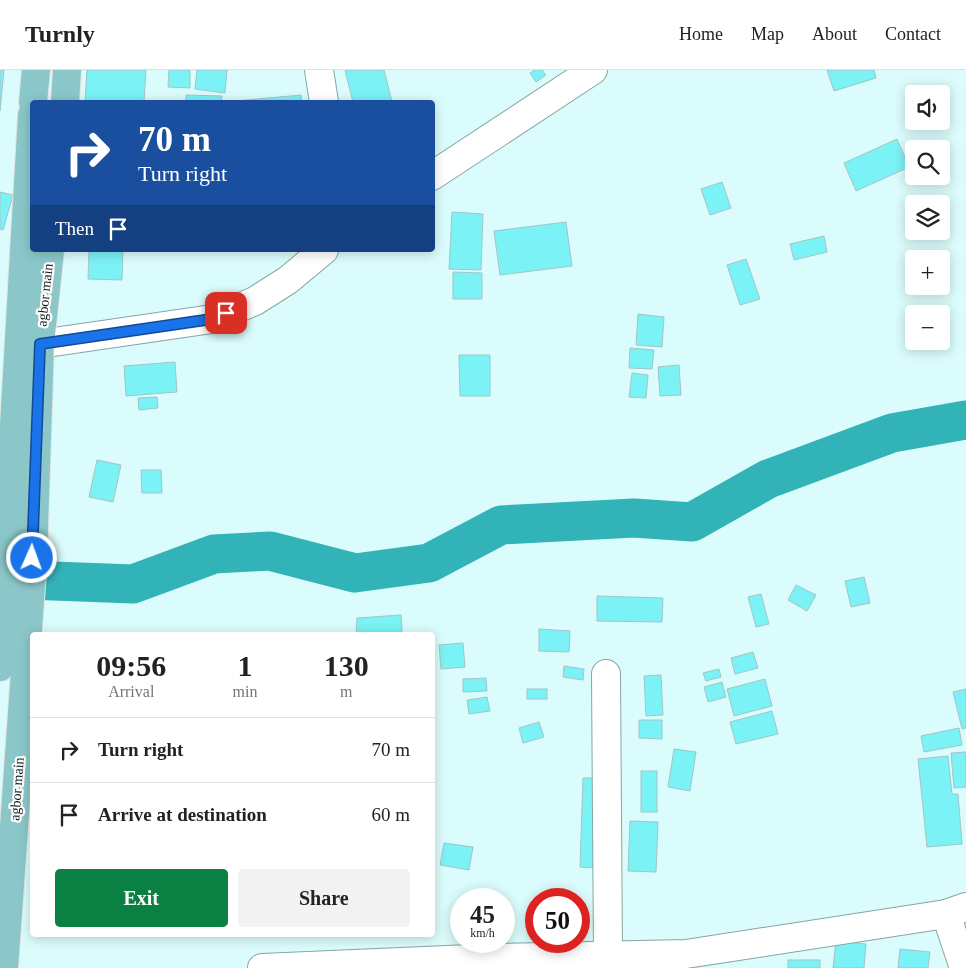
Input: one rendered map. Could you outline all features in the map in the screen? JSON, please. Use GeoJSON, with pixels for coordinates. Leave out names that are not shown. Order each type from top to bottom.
{"type":"FeatureCollection","features":[{"type":"Feature","properties":{"kind":"main road"},"geometry":{"type":"LineString","coordinates":[[33,100],[36,70]]}},
{"type":"Feature","properties":{"kind":"main road"},"geometry":{"type":"LineString","coordinates":[[65,100],[67,70]]}},
{"type":"Feature","properties":{"kind":"main road","name":"agbor main"},"geometry":{"type":"LineString","coordinates":[[20,557],[30,189]]}},
{"type":"Feature","properties":{"kind":"main road","name":"agbor main"},"geometry":{"type":"LineString","coordinates":[[4,968],[10,654],[50,252]]}},
{"type":"Feature","properties":{"kind":"street"},"geometry":{"type":"LineString","coordinates":[[319,70],[324,100]]}},
{"type":"Feature","properties":{"kind":"street"},"geometry":{"type":"LineString","coordinates":[[435,174],[593,70]]}},
{"type":"Feature","properties":{"kind":"street"},"geometry":{"type":"LineString","coordinates":[[40,344],[212,319],[254,301],[288,280],[322,252]]}},
{"type":"Feature","properties":{"kind":"street"},"geometry":{"type":"LineString","coordinates":[[606,674],[608,956]]}},
{"type":"Feature","properties":{"kind":"street"},"geometry":{"type":"LineString","coordinates":[[262,968],[393,965],[493,958],[608,956],[687,961],[956,910],[964,968]]}},
{"type":"Feature","properties":{"kind":"building"},"geometry":{"type":"Polygon","coordinates":[[[0,70],[4,70],[0,111],[0,70]]]}},
{"type":"Feature","properties":{"kind":"building"},"geometry":{"type":"Polygon","coordinates":[[[87,70],[146,70],[144,100],[85,100],[87,70]]]}},
{"type":"Feature","properties":{"kind":"building"},"geometry":{"type":"Polygon","coordinates":[[[169,70],[190,70],[190,88],[168,87],[169,70]]]}},
{"type":"Feature","properties":{"kind":"building"},"geometry":{"type":"Polygon","coordinates":[[[197,70],[227,70],[225,93],[195,89],[197,70]]]}},
{"type":"Feature","properties":{"kind":"building"},"geometry":{"type":"Polygon","coordinates":[[[345,70],[384,70],[392,100],[352,100],[345,70]]]}},
{"type":"Feature","properties":{"kind":"building"},"geometry":{"type":"Polygon","coordinates":[[[535,70],[542,70],[546,75],[536,82],[530,73],[535,70]]]}},
{"type":"Feature","properties":{"kind":"building"},"geometry":{"type":"Polygon","coordinates":[[[827,70],[874,70],[876,78],[834,91],[827,70]]]}},
{"type":"Feature","properties":{"kind":"building"},"geometry":{"type":"Polygon","coordinates":[[[186,95],[222,96],[221,100],[186,100],[186,95]]]}},
{"type":"Feature","properties":{"kind":"building"},"geometry":{"type":"Polygon","coordinates":[[[301,95],[302,100],[247,100],[301,95]]]}},
{"type":"Feature","properties":{"kind":"building"},"geometry":{"type":"Polygon","coordinates":[[[897,139],[905,158],[905,169],[856,191],[844,163],[897,139]]]}},
{"type":"Feature","properties":{"kind":"building"},"geometry":{"type":"Polygon","coordinates":[[[722,182],[731,208],[710,215],[701,189],[722,182]]]}},
{"type":"Feature","properties":{"kind":"building"},"geometry":{"type":"Polygon","coordinates":[[[0,192],[13,195],[3,230],[0,229],[0,192]]]}},
{"type":"Feature","properties":{"kind":"building"},"geometry":{"type":"Polygon","coordinates":[[[452,212],[483,214],[481,270],[449,269],[452,212]]]}},
{"type":"Feature","properties":{"kind":"building"},"geometry":{"type":"Polygon","coordinates":[[[566,222],[572,266],[500,275],[494,231],[566,222]]]}},
{"type":"Feature","properties":{"kind":"building"},"geometry":{"type":"Polygon","coordinates":[[[824,236],[827,252],[794,260],[790,244],[824,236]]]}},
{"type":"Feature","properties":{"kind":"building"},"geometry":{"type":"Polygon","coordinates":[[[89,252],[123,252],[122,280],[88,279],[89,252]]]}},
{"type":"Feature","properties":{"kind":"building"},"geometry":{"type":"Polygon","coordinates":[[[746,259],[760,299],[740,305],[727,265],[746,259]]]}},
{"type":"Feature","properties":{"kind":"building"},"geometry":{"type":"Polygon","coordinates":[[[453,272],[482,273],[482,299],[453,299],[453,272]]]}},
{"type":"Feature","properties":{"kind":"building"},"geometry":{"type":"Polygon","coordinates":[[[638,314],[664,317],[662,347],[636,345],[638,314]]]}},
{"type":"Feature","properties":{"kind":"building"},"geometry":{"type":"Polygon","coordinates":[[[630,348],[654,350],[652,369],[629,368],[630,348]]]}},
{"type":"Feature","properties":{"kind":"building"},"geometry":{"type":"Polygon","coordinates":[[[459,355],[490,355],[490,396],[460,396],[459,355]]]}},
{"type":"Feature","properties":{"kind":"building"},"geometry":{"type":"Polygon","coordinates":[[[175,362],[177,392],[126,396],[124,366],[175,362]]]}},
{"type":"Feature","properties":{"kind":"building"},"geometry":{"type":"Polygon","coordinates":[[[679,365],[681,395],[660,396],[658,367],[679,365]]]}},
{"type":"Feature","properties":{"kind":"building"},"geometry":{"type":"Polygon","coordinates":[[[632,373],[648,375],[646,398],[629,397],[632,373]]]}},
{"type":"Feature","properties":{"kind":"building"},"geometry":{"type":"Polygon","coordinates":[[[157,397],[158,408],[139,410],[138,398],[157,397]]]}},
{"type":"Feature","properties":{"kind":"building"},"geometry":{"type":"Polygon","coordinates":[[[97,460],[121,465],[113,502],[89,497],[97,460]]]}},
{"type":"Feature","properties":{"kind":"building"},"geometry":{"type":"Polygon","coordinates":[[[141,470],[161,470],[162,493],[142,493],[141,470]]]}},
{"type":"Feature","properties":{"kind":"building"},"geometry":{"type":"Polygon","coordinates":[[[864,577],[870,603],[851,607],[845,581],[864,577]]]}},
{"type":"Feature","properties":{"kind":"building"},"geometry":{"type":"Polygon","coordinates":[[[796,585],[816,595],[807,611],[788,600],[796,585]]]}},
{"type":"Feature","properties":{"kind":"building"},"geometry":{"type":"Polygon","coordinates":[[[761,594],[769,624],[756,627],[748,597],[761,594]]]}},
{"type":"Feature","properties":{"kind":"building"},"geometry":{"type":"Polygon","coordinates":[[[597,596],[663,598],[662,622],[597,621],[597,596]]]}},
{"type":"Feature","properties":{"kind":"building"},"geometry":{"type":"Polygon","coordinates":[[[401,615],[402,631],[356,632],[357,618],[401,615]]]}},
{"type":"Feature","properties":{"kind":"building"},"geometry":{"type":"Polygon","coordinates":[[[539,629],[570,631],[569,652],[539,651],[539,629]]]}},
{"type":"Feature","properties":{"kind":"building"},"geometry":{"type":"Polygon","coordinates":[[[463,643],[465,667],[441,669],[439,645],[463,643]]]}},
{"type":"Feature","properties":{"kind":"building"},"geometry":{"type":"Polygon","coordinates":[[[753,652],[758,668],[735,674],[731,658],[753,652]]]}},
{"type":"Feature","properties":{"kind":"building"},"geometry":{"type":"Polygon","coordinates":[[[564,666],[584,669],[583,680],[563,677],[564,666]]]}},
{"type":"Feature","properties":{"kind":"building"},"geometry":{"type":"Polygon","coordinates":[[[719,669],[721,677],[706,681],[703,673],[719,669]]]}},
{"type":"Feature","properties":{"kind":"building"},"geometry":{"type":"Polygon","coordinates":[[[661,675],[663,715],[646,716],[644,676],[661,675]]]}},
{"type":"Feature","properties":{"kind":"building"},"geometry":{"type":"Polygon","coordinates":[[[486,678],[487,691],[463,692],[463,679],[486,678]]]}},
{"type":"Feature","properties":{"kind":"building"},"geometry":{"type":"Polygon","coordinates":[[[765,679],[772,706],[734,716],[727,689],[765,679]]]}},
{"type":"Feature","properties":{"kind":"building"},"geometry":{"type":"Polygon","coordinates":[[[722,682],[726,697],[708,702],[704,687],[722,682]]]}},
{"type":"Feature","properties":{"kind":"building"},"geometry":{"type":"Polygon","coordinates":[[[527,689],[547,689],[547,699],[527,699],[527,689]]]}},
{"type":"Feature","properties":{"kind":"building"},"geometry":{"type":"Polygon","coordinates":[[[966,689],[966,728],[962,729],[953,692],[966,689]]]}},
{"type":"Feature","properties":{"kind":"building"},"geometry":{"type":"Polygon","coordinates":[[[487,697],[490,711],[469,714],[467,700],[487,697]]]}},
{"type":"Feature","properties":{"kind":"building"},"geometry":{"type":"Polygon","coordinates":[[[772,711],[778,734],[736,744],[730,722],[772,711]]]}},
{"type":"Feature","properties":{"kind":"building"},"geometry":{"type":"Polygon","coordinates":[[[639,720],[662,720],[662,739],[639,738],[639,720]]]}},
{"type":"Feature","properties":{"kind":"building"},"geometry":{"type":"Polygon","coordinates":[[[539,722],[544,737],[523,743],[519,728],[539,722]]]}},
{"type":"Feature","properties":{"kind":"building"},"geometry":{"type":"Polygon","coordinates":[[[959,728],[962,745],[924,752],[921,736],[959,728]]]}},
{"type":"Feature","properties":{"kind":"building"},"geometry":{"type":"Polygon","coordinates":[[[674,749],[696,752],[690,791],[668,787],[674,749]]]}},
{"type":"Feature","properties":{"kind":"building"},"geometry":{"type":"Polygon","coordinates":[[[966,752],[966,787],[954,788],[951,753],[966,752]]]}},
{"type":"Feature","properties":{"kind":"building"},"geometry":{"type":"Polygon","coordinates":[[[948,756],[952,794],[958,794],[962,844],[927,847],[918,759],[948,756]]]}},
{"type":"Feature","properties":{"kind":"building"},"geometry":{"type":"Polygon","coordinates":[[[641,771],[657,771],[657,812],[641,812],[641,771]]]}},
{"type":"Feature","properties":{"kind":"building"},"geometry":{"type":"Polygon","coordinates":[[[583,778],[599,778],[597,868],[580,867],[583,778]]]}},
{"type":"Feature","properties":{"kind":"building"},"geometry":{"type":"Polygon","coordinates":[[[630,821],[658,822],[656,872],[628,871],[630,821]]]}},
{"type":"Feature","properties":{"kind":"building"},"geometry":{"type":"Polygon","coordinates":[[[444,843],[473,847],[469,870],[440,865],[444,843]]]}},
{"type":"Feature","properties":{"kind":"building"},"geometry":{"type":"Polygon","coordinates":[[[836,941],[866,944],[864,968],[833,968],[836,941]]]}},
{"type":"Feature","properties":{"kind":"building"},"geometry":{"type":"Polygon","coordinates":[[[900,949],[930,952],[928,968],[898,968],[900,949]]]}},
{"type":"Feature","properties":{"kind":"building"},"geometry":{"type":"Polygon","coordinates":[[[788,960],[820,960],[820,968],[788,968],[788,960]]]}},
{"type":"Feature","properties":{"kind":"waterway"},"geometry":{"type":"LineString","coordinates":[[0,579],[133,584],[214,554],[270,551],[355,573],[429,563],[501,525],[634,518],[692,522],[768,479],[892,433],[966,420]]}},
{"type":"Feature","properties":{"kind":"route"},"geometry":{"type":"LineString","coordinates":[[32,558],[40,344],[212,319],[226,313]]}}]}
